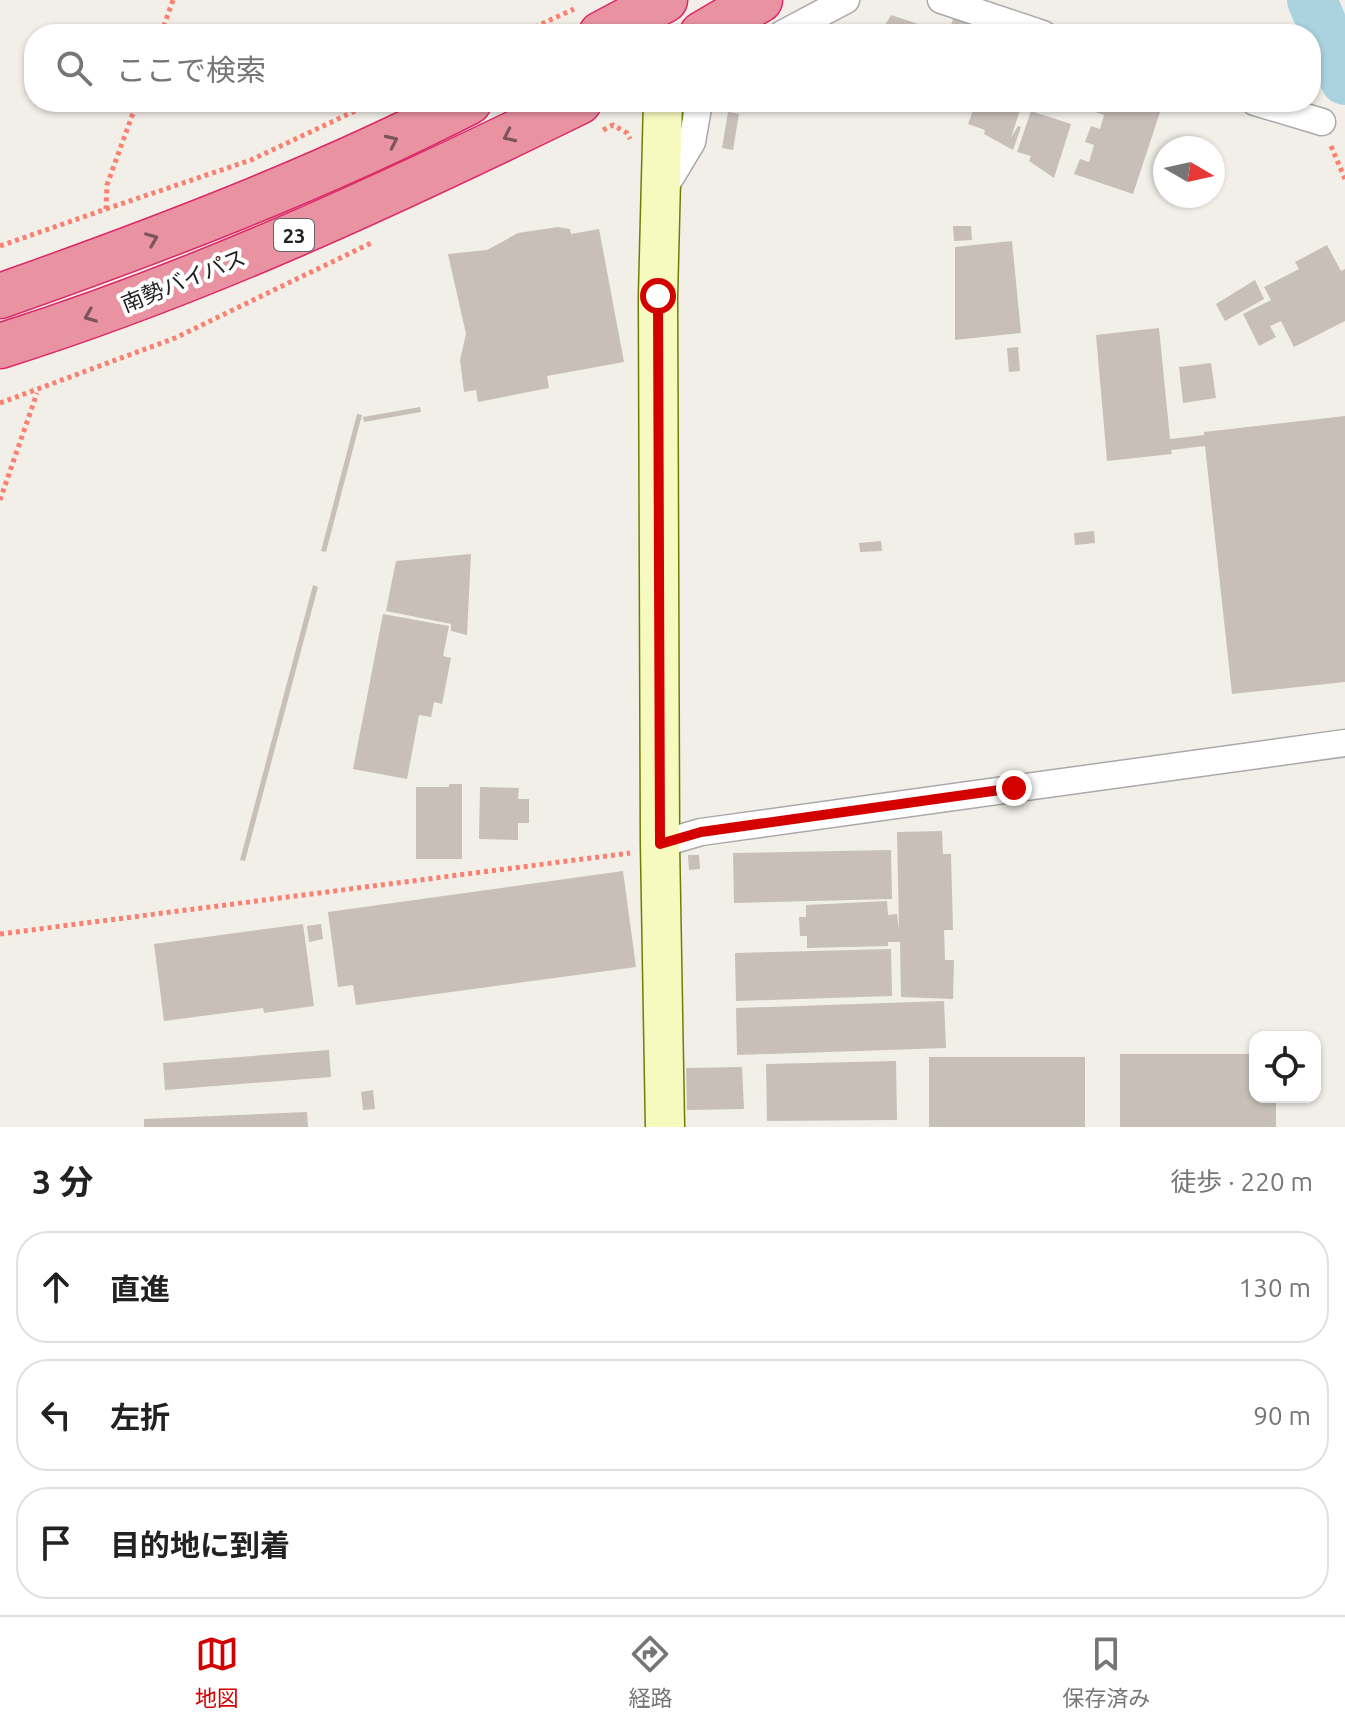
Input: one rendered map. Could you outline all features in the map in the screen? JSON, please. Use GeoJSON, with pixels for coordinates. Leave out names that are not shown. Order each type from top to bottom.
{"type":"FeatureCollection","features":[{"type":"Feature","properties":{"kind":"highway"},"geometry":{"type":"LineString","coordinates":[[719,24],[760,0]]}},
{"type":"Feature","properties":{"kind":"highway"},"geometry":{"type":"LineString","coordinates":[[592,19],[657,10]]}},
{"type":"Feature","properties":{"kind":"highway","name":"23"},"geometry":{"type":"LineString","coordinates":[[0,296],[298,181],[389,143],[449,112]]}},
{"type":"Feature","properties":{"kind":"highway","name":"南勢バイパス"},"geometry":{"type":"LineString","coordinates":[[0,346],[74,323],[590,117]]}},
{"type":"Feature","properties":{"kind":"street"},"geometry":{"type":"LineString","coordinates":[[801,24],[846,0]]}},
{"type":"Feature","properties":{"kind":"street"},"geometry":{"type":"LineString","coordinates":[[941,0],[1013,24]]}},
{"type":"Feature","properties":{"kind":"street"},"geometry":{"type":"LineString","coordinates":[[663,112],[658,296],[660,844],[665,1127]]}},
{"type":"Feature","properties":{"kind":"street"},"geometry":{"type":"LineString","coordinates":[[663,190],[692,142],[697,112]]}},
{"type":"Feature","properties":{"kind":"street"},"geometry":{"type":"LineString","coordinates":[[1288,112],[1322,122]]}},
{"type":"Feature","properties":{"kind":"street"},"geometry":{"type":"LineString","coordinates":[[660,844],[701,832],[1345,743]]}},
{"type":"Feature","properties":{"kind":"path"},"geometry":{"type":"LineString","coordinates":[[165,24],[173,0]]}},
{"type":"Feature","properties":{"kind":"path"},"geometry":{"type":"LineString","coordinates":[[568,24],[592,19]]}},
{"type":"Feature","properties":{"kind":"path"},"geometry":{"type":"LineString","coordinates":[[106,209],[107,185],[133,112]]}},
{"type":"Feature","properties":{"kind":"path"},"geometry":{"type":"LineString","coordinates":[[0,246],[251,160],[353,112]]}},
{"type":"Feature","properties":{"kind":"path"},"geometry":{"type":"LineString","coordinates":[[590,117],[627,133],[633,146]]}},
{"type":"Feature","properties":{"kind":"path"},"geometry":{"type":"LineString","coordinates":[[1322,122],[1345,179]]}},
{"type":"Feature","properties":{"kind":"path"},"geometry":{"type":"LineString","coordinates":[[0,403],[37,392],[175,338],[382,237]]}},
{"type":"Feature","properties":{"kind":"path"},"geometry":{"type":"LineString","coordinates":[[0,500],[37,392]]}},
{"type":"Feature","properties":{"kind":"path"},"geometry":{"type":"LineString","coordinates":[[0,934],[640,852],[660,844]]}},
{"type":"Feature","properties":{"kind":"building"},"geometry":{"type":"Polygon","coordinates":[[[891,15],[918,24],[886,24],[891,15]]]}},
{"type":"Feature","properties":{"kind":"building"},"geometry":{"type":"Polygon","coordinates":[[[954,16],[978,24],[951,24],[954,16]]]}},
{"type":"Feature","properties":{"kind":"building"},"geometry":{"type":"Polygon","coordinates":[[[728,112],[739,114],[733,150],[722,148],[728,112]]]}},
{"type":"Feature","properties":{"kind":"building"},"geometry":{"type":"Polygon","coordinates":[[[972,112],[1019,112],[1011,138],[1018,126],[1021,127],[1013,150],[984,134],[985,130],[968,124],[972,112]]]}},
{"type":"Feature","properties":{"kind":"building"},"geometry":{"type":"Polygon","coordinates":[[[1031,112],[1071,124],[1054,178],[1029,161],[1031,156],[1017,152],[1031,112]]]}},
{"type":"Feature","properties":{"kind":"building"},"geometry":{"type":"Polygon","coordinates":[[[1095,112],[1160,112],[1133,194],[1074,174],[1080,159],[1089,162],[1094,145],[1085,142],[1091,126],[1100,129],[1104,115],[1095,112]]]}},
{"type":"Feature","properties":{"kind":"building"},"geometry":{"type":"Polygon","coordinates":[[[953,226],[971,226],[972,240],[954,241],[953,226]]]}},
{"type":"Feature","properties":{"kind":"building"},"geometry":{"type":"Polygon","coordinates":[[[558,227],[570,229],[571,234],[599,229],[624,362],[547,376],[549,388],[478,402],[476,390],[464,392],[460,360],[466,334],[448,254],[487,250],[518,233],[558,227]]]}},
{"type":"Feature","properties":{"kind":"building"},"geometry":{"type":"Polygon","coordinates":[[[1012,241],[1021,333],[955,340],[955,247],[1012,241]]]}},
{"type":"Feature","properties":{"kind":"building"},"geometry":{"type":"Polygon","coordinates":[[[1327,245],[1341,271],[1345,269],[1345,321],[1294,347],[1281,321],[1270,326],[1276,337],[1259,346],[1243,314],[1271,300],[1264,287],[1299,269],[1295,262],[1327,245]]]}},
{"type":"Feature","properties":{"kind":"building"},"geometry":{"type":"Polygon","coordinates":[[[1255,280],[1264,299],[1225,321],[1216,304],[1255,280]]]}},
{"type":"Feature","properties":{"kind":"building"},"geometry":{"type":"Polygon","coordinates":[[[1159,328],[1170,439],[1204,435],[1204,432],[1345,416],[1345,682],[1232,694],[1205,446],[1171,450],[1172,454],[1107,461],[1096,335],[1159,328]]]}},
{"type":"Feature","properties":{"kind":"building"},"geometry":{"type":"Polygon","coordinates":[[[1018,347],[1020,371],[1009,372],[1007,348],[1018,347]]]}},
{"type":"Feature","properties":{"kind":"building"},"geometry":{"type":"Polygon","coordinates":[[[1211,363],[1216,398],[1183,403],[1179,367],[1211,363]]]}},
{"type":"Feature","properties":{"kind":"building"},"geometry":{"type":"Polygon","coordinates":[[[420,407],[421,412],[364,422],[363,417],[420,407]]]}},
{"type":"Feature","properties":{"kind":"building"},"geometry":{"type":"Polygon","coordinates":[[[357,414],[362,415],[326,552],[321,551],[357,414]]]}},
{"type":"Feature","properties":{"kind":"building"},"geometry":{"type":"Polygon","coordinates":[[[1094,531],[1095,543],[1075,545],[1074,533],[1094,531]]]}},
{"type":"Feature","properties":{"kind":"building"},"geometry":{"type":"Polygon","coordinates":[[[881,541],[882,551],[860,552],[859,543],[881,541]]]}},
{"type":"Feature","properties":{"kind":"building"},"geometry":{"type":"Polygon","coordinates":[[[471,554],[467,635],[451,631],[451,624],[386,611],[396,561],[471,554]]]}},
{"type":"Feature","properties":{"kind":"building"},"geometry":{"type":"Polygon","coordinates":[[[313,585],[318,587],[245,861],[240,860],[313,585]]]}},
{"type":"Feature","properties":{"kind":"building"},"geometry":{"type":"Polygon","coordinates":[[[383,614],[449,626],[443,656],[451,658],[442,704],[434,702],[431,717],[419,715],[407,779],[353,769],[383,614]]]}},
{"type":"Feature","properties":{"kind":"building"},"geometry":{"type":"Polygon","coordinates":[[[449,784],[462,784],[462,859],[416,859],[416,787],[449,787],[449,784]]]}},
{"type":"Feature","properties":{"kind":"building"},"geometry":{"type":"Polygon","coordinates":[[[480,787],[519,788],[518,799],[529,799],[529,823],[518,823],[518,840],[479,839],[480,787]]]}},
{"type":"Feature","properties":{"kind":"building"},"geometry":{"type":"Polygon","coordinates":[[[942,831],[943,854],[951,854],[953,930],[944,930],[945,960],[954,960],[953,999],[901,997],[900,942],[888,942],[888,946],[807,948],[807,936],[800,936],[799,917],[806,917],[806,905],[887,901],[888,915],[897,914],[899,929],[897,832],[942,831]]]}},
{"type":"Feature","properties":{"kind":"building"},"geometry":{"type":"Polygon","coordinates":[[[891,850],[892,899],[734,903],[733,853],[891,850]]]}},
{"type":"Feature","properties":{"kind":"building"},"geometry":{"type":"Polygon","coordinates":[[[688,855],[699,855],[700,869],[689,870],[688,855]]]}},
{"type":"Feature","properties":{"kind":"building"},"geometry":{"type":"Polygon","coordinates":[[[623,871],[636,967],[356,1005],[353,985],[338,987],[328,912],[623,871]]]}},
{"type":"Feature","properties":{"kind":"building"},"geometry":{"type":"Polygon","coordinates":[[[303,924],[314,1006],[264,1013],[263,1008],[164,1021],[154,944],[303,924]]]}},
{"type":"Feature","properties":{"kind":"building"},"geometry":{"type":"Polygon","coordinates":[[[321,924],[323,939],[309,942],[307,926],[321,924]]]}},
{"type":"Feature","properties":{"kind":"building"},"geometry":{"type":"Polygon","coordinates":[[[891,949],[892,996],[736,1001],[735,953],[891,949]]]}},
{"type":"Feature","properties":{"kind":"building"},"geometry":{"type":"Polygon","coordinates":[[[944,1001],[946,1048],[737,1055],[736,1008],[944,1001]]]}},
{"type":"Feature","properties":{"kind":"building"},"geometry":{"type":"Polygon","coordinates":[[[329,1050],[331,1077],[165,1090],[163,1063],[329,1050]]]}},
{"type":"Feature","properties":{"kind":"building"},"geometry":{"type":"Polygon","coordinates":[[[1120,1054],[1249,1054],[1249,1103],[1276,1103],[1276,1127],[1120,1127],[1120,1054]]]}},
{"type":"Feature","properties":{"kind":"building"},"geometry":{"type":"Polygon","coordinates":[[[929,1057],[1085,1057],[1085,1127],[929,1127],[929,1057]]]}},
{"type":"Feature","properties":{"kind":"building"},"geometry":{"type":"Polygon","coordinates":[[[896,1061],[897,1120],[767,1121],[766,1064],[896,1061]]]}},
{"type":"Feature","properties":{"kind":"building"},"geometry":{"type":"Polygon","coordinates":[[[742,1067],[744,1109],[687,1110],[686,1068],[742,1067]]]}},
{"type":"Feature","properties":{"kind":"building"},"geometry":{"type":"Polygon","coordinates":[[[373,1090],[375,1109],[363,1110],[361,1092],[373,1090]]]}},
{"type":"Feature","properties":{"kind":"building"},"geometry":{"type":"Polygon","coordinates":[[[307,1112],[308,1127],[144,1127],[144,1119],[307,1112]]]}},
{"type":"Feature","properties":{"kind":"waterway"},"geometry":{"type":"LineString","coordinates":[[1312,0],[1345,80]]}},
{"type":"Feature","properties":{"kind":"route"},"geometry":{"type":"LineString","coordinates":[[658,296],[660,844],[701,832],[1014,788]]}}]}
